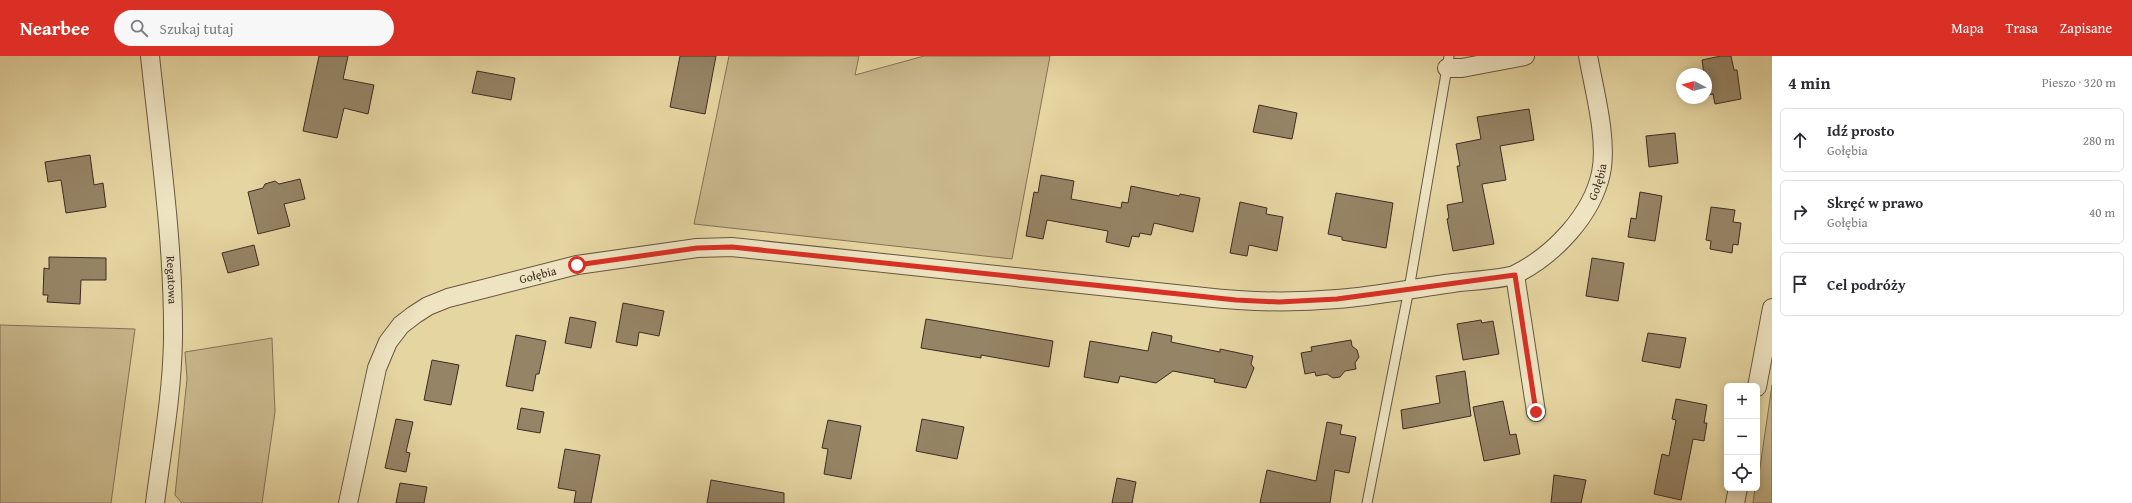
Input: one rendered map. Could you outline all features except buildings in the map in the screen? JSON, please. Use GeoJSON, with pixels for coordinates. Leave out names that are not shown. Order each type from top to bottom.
{"type":"FeatureCollection","features":[{"type":"Feature","properties":{"kind":"street","name":"Regatowa"},"geometry":{"type":"LineString","coordinates":[[150,56],[172,276],[173,342],[170,391],[155,503]]}},
{"type":"Feature","properties":{"kind":"street"},"geometry":{"type":"LineString","coordinates":[[1448,62],[1462,68],[1525,56]]}},
{"type":"Feature","properties":{"kind":"street","name":"Gołębia"},"geometry":{"type":"LineString","coordinates":[[348,503],[377,368],[388,342],[401,325],[428,306],[448,298],[577,265],[689,249],[732,247],[1236,300],[1279,302],[1337,299],[1515,275],[1544,256],[1562,239],[1577,223],[1596,191],[1601,172],[1603,151],[1588,56]]}},
{"type":"Feature","properties":{"kind":"street"},"geometry":{"type":"LineString","coordinates":[[1515,275],[1536,412]]}},
{"type":"Feature","properties":{"kind":"street"},"geometry":{"type":"LineString","coordinates":[[1758,383],[1772,308]]}},
{"type":"Feature","properties":{"kind":"street"},"geometry":{"type":"LineString","coordinates":[[1735,503],[1737,491]]}},
{"type":"Feature","properties":{"kind":"lane"},"geometry":{"type":"LineString","coordinates":[[1367,503],[1409,289],[1448,62]]}},
{"type":"Feature","properties":{"kind":"shaded area"},"geometry":{"type":"Polygon","coordinates":[[[729,56],[859,56],[855,75],[924,56],[1050,56],[1012,259],[694,224],[729,56]]]}},
{"type":"Feature","properties":{"kind":"shaded area"},"geometry":{"type":"Polygon","coordinates":[[[0,325],[135,329],[111,503],[0,503],[0,325]]]}},
{"type":"Feature","properties":{"kind":"shaded area"},"geometry":{"type":"Polygon","coordinates":[[[272,338],[275,412],[262,503],[182,503],[175,495],[187,379],[185,352],[272,338]]]}},
{"type":"Feature","properties":{"kind":"shaded area"},"geometry":{"type":"Polygon","coordinates":[[[1772,385],[1772,503],[1753,503],[1755,491],[1760,491],[1760,467],[1772,385]]]}},
{"type":"Feature","properties":{"kind":"route"},"geometry":{"type":"LineString","coordinates":[[577,265],[697,248],[732,247],[841,257],[1236,300],[1279,302],[1337,299],[1515,275],[1536,412]]}}]}
